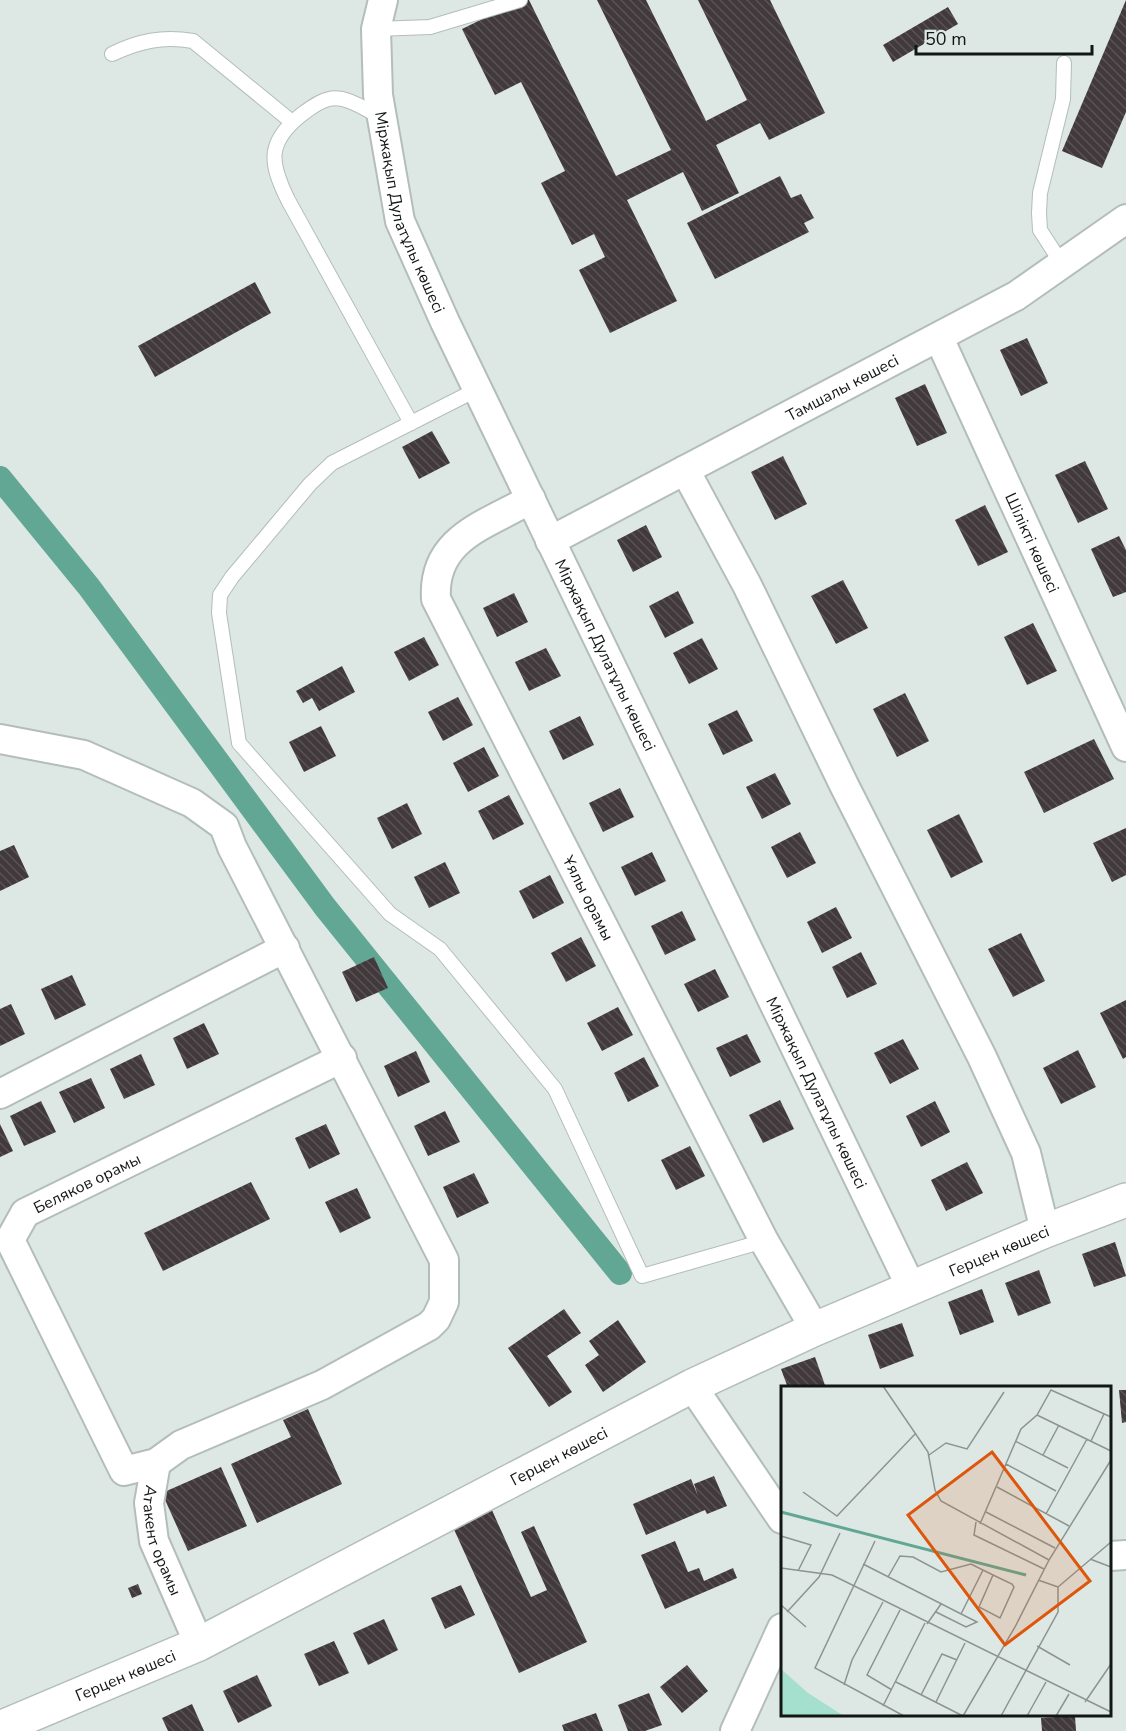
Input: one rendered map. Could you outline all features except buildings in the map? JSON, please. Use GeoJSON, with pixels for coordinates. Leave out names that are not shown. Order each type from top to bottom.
{"type":"FeatureCollection","features":[{"type":"Feature","properties":{"kind":"street","name":"Міржақып Дулатұлы көшесі"},"geometry":{"type":"LineString","coordinates":[[383,0],[376,29],[378,95],[400,221],[550,541],[911,1287]]}},
{"type":"Feature","properties":{"kind":"street","name":"Тамшалы көшесі"},"geometry":{"type":"LineString","coordinates":[[550,541],[1016,296],[1126,219]]}},
{"type":"Feature","properties":{"kind":"street","name":"Шілікті көшесі"},"geometry":{"type":"LineString","coordinates":[[939,338],[1126,747]]}},
{"type":"Feature","properties":{"kind":"street"},"geometry":{"type":"LineString","coordinates":[[685,470],[747,585],[843,785],[982,1057],[1026,1153],[1045,1231]]}},
{"type":"Feature","properties":{"kind":"street","name":"Ұялы орамы"},"geometry":{"type":"LineString","coordinates":[[531,499],[455,542],[440,563],[435,582],[436,599],[764,1241],[815,1329]]}},
{"type":"Feature","properties":{"kind":"street"},"geometry":{"type":"LineString","coordinates":[[0,739],[84,755],[192,803],[224,826],[444,1260],[444,1302],[436,1319],[429,1326],[364,1364],[181,1445],[156,1463]]}},
{"type":"Feature","properties":{"kind":"street"},"geometry":{"type":"LineString","coordinates":[[0,1094],[285,948]]}},
{"type":"Feature","properties":{"kind":"street","name":"Беляков орамы"},"geometry":{"type":"LineString","coordinates":[[124,1471],[10,1240],[25,1213],[342,1058]]}},
{"type":"Feature","properties":{"kind":"street","name":"Герцен көшесі"},"geometry":{"type":"LineString","coordinates":[[0,1728],[199,1644],[692,1386],[911,1287],[1126,1200]]}},
{"type":"Feature","properties":{"kind":"street"},"geometry":{"type":"LineString","coordinates":[[692,1386],[781,1516]]}},
{"type":"Feature","properties":{"kind":"street","name":"Атакент орамы"},"geometry":{"type":"LineString","coordinates":[[124,1471],[156,1463],[149,1503],[154,1541],[199,1644]]}},
{"type":"Feature","properties":{"kind":"street"},"geometry":{"type":"LineString","coordinates":[[1111,1556],[1126,1555]]}},
{"type":"Feature","properties":{"kind":"street"},"geometry":{"type":"LineString","coordinates":[[735,1731],[781,1632]]}},
{"type":"Feature","properties":{"kind":"lane"},"geometry":{"type":"LineString","coordinates":[[376,29],[430,27],[520,0]]}},
{"type":"Feature","properties":{"kind":"lane"},"geometry":{"type":"LineString","coordinates":[[112,54],[135,43],[154,39],[172,37],[193,41],[292,122]]}},
{"type":"Feature","properties":{"kind":"lane"},"geometry":{"type":"LineString","coordinates":[[1062,264],[1040,230],[1039,213],[1040,193],[1064,99],[1064,63]]}},
{"type":"Feature","properties":{"kind":"lane"},"geometry":{"type":"LineString","coordinates":[[382,117],[348,100],[330,98],[312,106],[292,122],[279,136],[273,158],[277,177],[411,423]]}},
{"type":"Feature","properties":{"kind":"lane"},"geometry":{"type":"LineString","coordinates":[[478,389],[332,463],[303,492],[220,595],[219,613],[239,743],[390,914],[440,950],[555,1089],[642,1276],[764,1241]]}},
{"type":"Feature","properties":{"kind":"waterway"},"geometry":{"type":"LineString","coordinates":[[0,478],[89,587],[325,907],[620,1273]]}}]}
